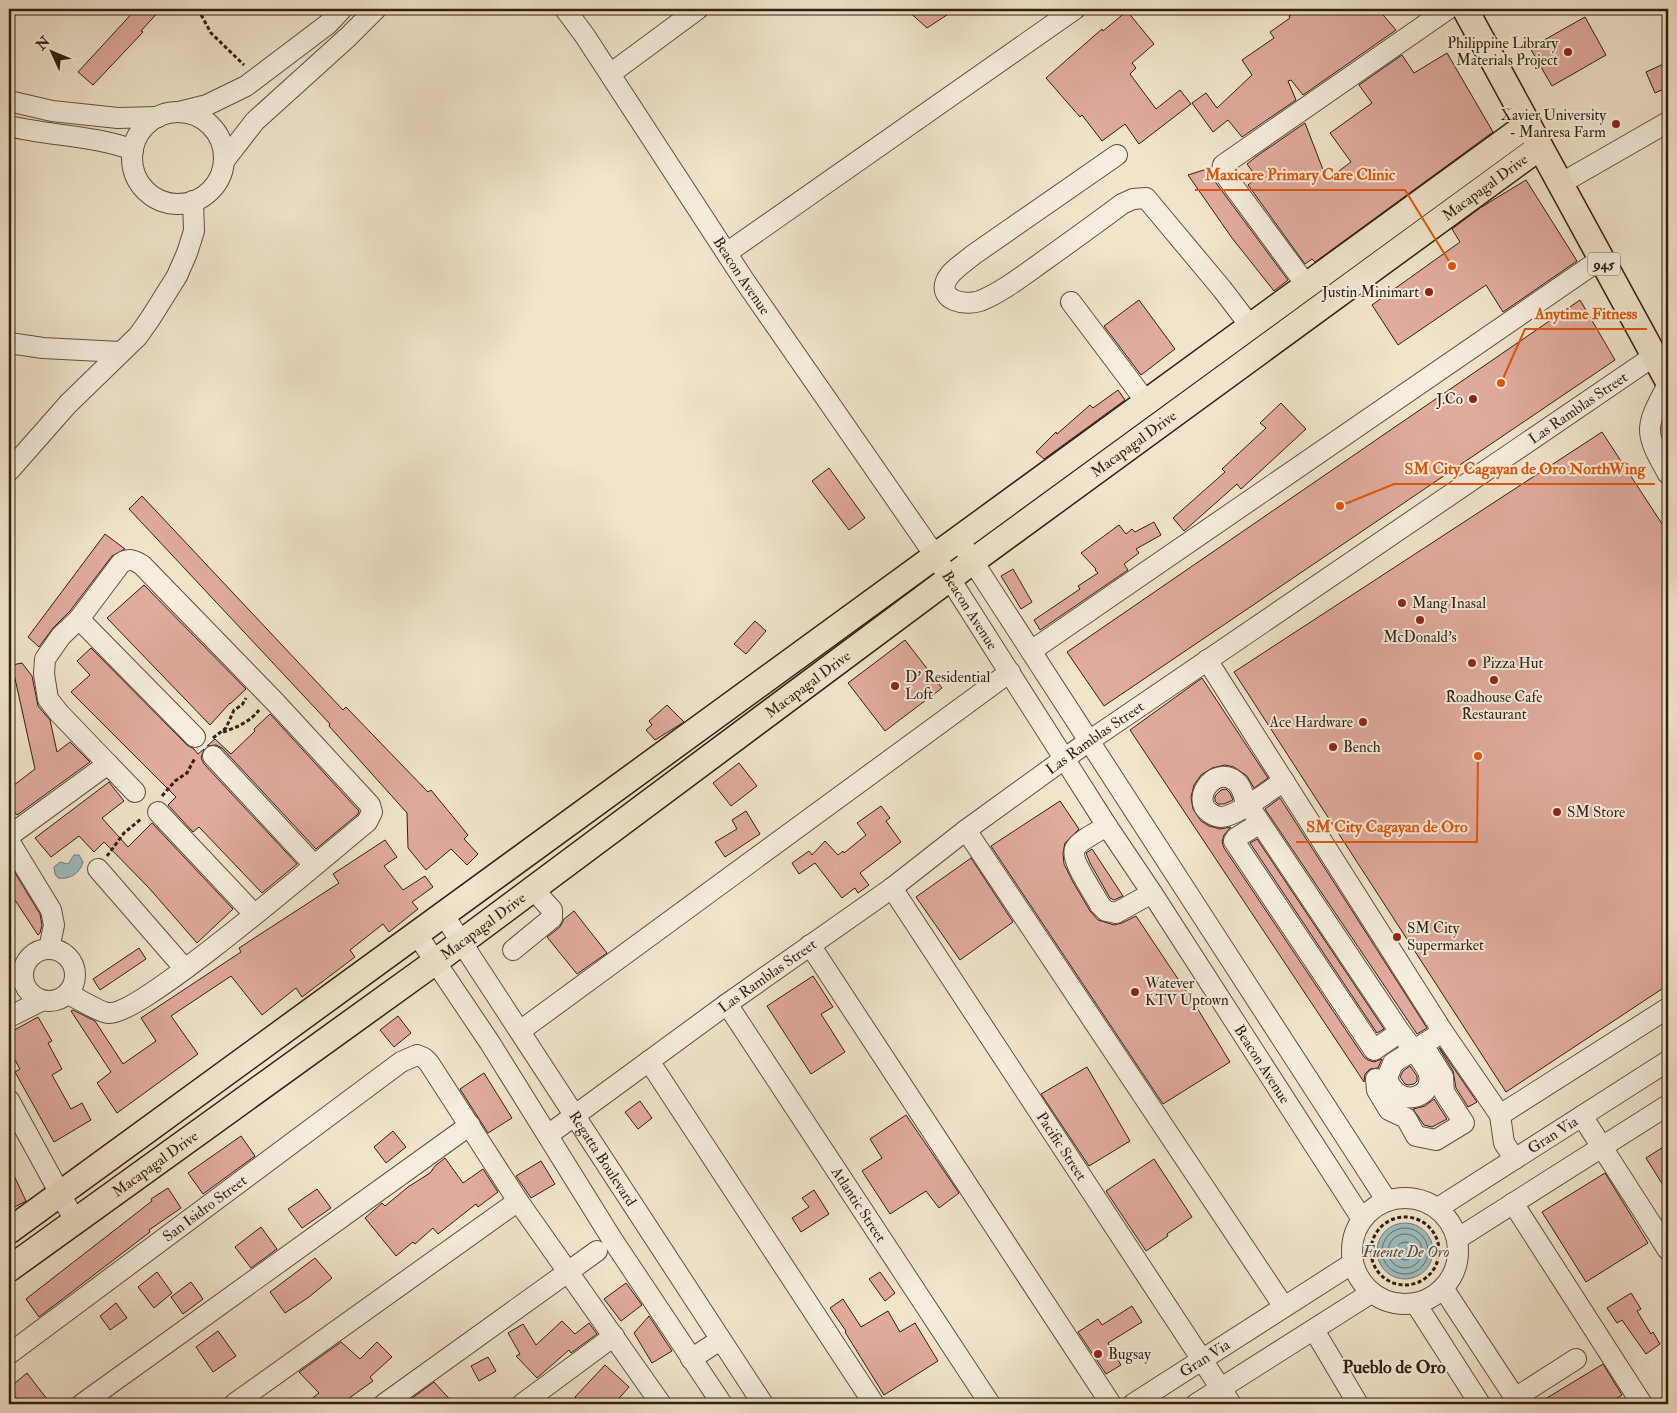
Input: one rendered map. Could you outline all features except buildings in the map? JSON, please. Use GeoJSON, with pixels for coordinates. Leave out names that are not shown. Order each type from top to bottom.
{"type":"FeatureCollection","features":[{"type":"Feature","properties":{"kind":"main road","name":"945"},"geometry":{"type":"LineString","coordinates":[[1464,9],[1668,383]]}},
{"type":"Feature","properties":{"kind":"main road","name":"Macapagal Drive"},"geometry":{"type":"LineString","coordinates":[[9,1231],[1528,124]]}},
{"type":"Feature","properties":{"kind":"main road","name":"Macapagal Drive"},"geometry":{"type":"LineString","coordinates":[[9,1268],[435,962],[973,562],[1540,147]]}},
{"type":"Feature","properties":{"kind":"street"},"geometry":{"type":"LineString","coordinates":[[9,101],[61,112],[118,118],[158,117],[207,105],[227,96],[257,78],[328,24],[342,9]]}},
{"type":"Feature","properties":{"kind":"street"},"geometry":{"type":"LineString","coordinates":[[224,161],[255,120],[348,37],[376,9]]}},
{"type":"Feature","properties":{"kind":"street","name":"Beacon Avenue"},"geometry":{"type":"LineString","coordinates":[[566,9],[728,252],[744,280],[936,557],[1107,826],[1362,1219]]}},
{"type":"Feature","properties":{"kind":"street"},"geometry":{"type":"LineString","coordinates":[[610,74],[698,9]]}},
{"type":"Feature","properties":{"kind":"street"},"geometry":{"type":"LineString","coordinates":[[728,252],[1075,9]]}},
{"type":"Feature","properties":{"kind":"street"},"geometry":{"type":"LineString","coordinates":[[1307,286],[1226,176],[1222,170],[1223,165],[1448,9]]}},
{"type":"Feature","properties":{"kind":"street"},"geometry":{"type":"LineString","coordinates":[[158,117],[141,130],[133,150],[133,166],[138,181],[144,190],[161,201],[182,204],[193,201],[211,190],[222,172],[224,161],[220,140],[215,131],[199,117],[178,112]]}},
{"type":"Feature","properties":{"kind":"street"},"geometry":{"type":"LineString","coordinates":[[1560,184],[1668,122]]}},
{"type":"Feature","properties":{"kind":"street"},"geometry":{"type":"LineString","coordinates":[[9,126],[31,131],[100,140],[133,150]]}},
{"type":"Feature","properties":{"kind":"street"},"geometry":{"type":"LineString","coordinates":[[1117,155],[973,255],[953,272],[947,280],[945,293],[952,300],[960,303],[978,302],[1027,273],[1122,204],[1133,199],[1146,198],[1216,282],[1250,327]]}},
{"type":"Feature","properties":{"kind":"street"},"geometry":{"type":"LineString","coordinates":[[9,471],[68,404],[138,336],[150,320],[187,253],[194,231],[193,201]]}},
{"type":"Feature","properties":{"kind":"street"},"geometry":{"type":"LineString","coordinates":[[1031,651],[1601,259]]}},
{"type":"Feature","properties":{"kind":"street"},"geometry":{"type":"LineString","coordinates":[[1072,302],[1147,403]]}},
{"type":"Feature","properties":{"kind":"street"},"geometry":{"type":"LineString","coordinates":[[9,343],[44,348],[120,352]]}},
{"type":"Feature","properties":{"kind":"street","name":"Las Ramblas Street"},"geometry":{"type":"LineString","coordinates":[[548,1135],[727,1004],[892,888],[966,830],[1089,741],[1654,356]]}},
{"type":"Feature","properties":{"kind":"street"},"geometry":{"type":"LineString","coordinates":[[1668,383],[1652,415],[1649,430],[1654,449],[1668,474]]}},
{"type":"Feature","properties":{"kind":"street","name":"Beacon Avenue"},"geometry":{"type":"LineString","coordinates":[[959,540],[1387,1201]]}},
{"type":"Feature","properties":{"kind":"street"},"geometry":{"type":"LineString","coordinates":[[68,994],[109,1013],[123,1010],[143,999],[185,970],[367,822],[372,812],[364,798],[258,684],[142,565],[134,560],[127,560],[121,563],[79,619],[61,636],[45,659],[45,686],[48,699],[59,713],[135,792]]}},
{"type":"Feature","properties":{"kind":"street"},"geometry":{"type":"LineString","coordinates":[[79,619],[204,746],[314,865]]}},
{"type":"Feature","properties":{"kind":"street"},"geometry":{"type":"LineString","coordinates":[[1207,660],[1443,1032],[1500,1115],[1504,1143],[1515,1160]]}},
{"type":"Feature","properties":{"kind":"street"},"geometry":{"type":"LineString","coordinates":[[520,1031],[1010,672]]}},
{"type":"Feature","properties":{"kind":"street"},"geometry":{"type":"LineString","coordinates":[[9,836],[108,764]]}},
{"type":"Feature","properties":{"kind":"street"},"geometry":{"type":"LineString","coordinates":[[1284,781],[1268,791],[1253,801],[1245,806],[1237,812],[1220,817],[1212,815],[1206,810],[1203,802],[1203,795],[1211,780],[1220,776],[1227,777],[1239,785],[1245,799],[1249,806],[1260,823],[1410,1047],[1416,1054],[1429,1074],[1426,1088],[1417,1096],[1404,1098],[1393,1091],[1387,1078],[1389,1070],[1394,1063],[1413,1051],[1420,1047],[1436,1037],[1443,1032]]}},
{"type":"Feature","properties":{"kind":"street"},"geometry":{"type":"LineString","coordinates":[[153,809],[254,914]]}},
{"type":"Feature","properties":{"kind":"street"},"geometry":{"type":"LineString","coordinates":[[1260,823],[1234,841],[1381,1061],[1376,1081],[1377,1090],[1389,1110],[1406,1118],[1416,1136],[1436,1140],[1464,1123],[1444,1092],[1443,1076],[1428,1053],[1400,1032]]}},
{"type":"Feature","properties":{"kind":"street"},"geometry":{"type":"LineString","coordinates":[[1107,826],[1079,843],[1075,848],[1074,858],[1100,905],[1106,910],[1116,913],[1152,894]]}},
{"type":"Feature","properties":{"kind":"street"},"geometry":{"type":"LineString","coordinates":[[966,830],[1284,1307]]}},
{"type":"Feature","properties":{"kind":"street"},"geometry":{"type":"LineString","coordinates":[[9,841],[51,910],[54,925],[49,949]]}},
{"type":"Feature","properties":{"kind":"street"},"geometry":{"type":"LineString","coordinates":[[98,869],[185,970]]}},
{"type":"Feature","properties":{"kind":"street","name":"Pacific Street"},"geometry":{"type":"LineString","coordinates":[[892,888],[1226,1396]]}},
{"type":"Feature","properties":{"kind":"street"},"geometry":{"type":"LineString","coordinates":[[513,950],[552,918],[552,910],[533,889]]}},
{"type":"Feature","properties":{"kind":"street","name":"Regatta Boulevard"},"geometry":{"type":"LineString","coordinates":[[443,914],[763,1404]]}},
{"type":"Feature","properties":{"kind":"street"},"geometry":{"type":"LineString","coordinates":[[416,933],[490,1043],[612,1239],[722,1404]]}},
{"type":"Feature","properties":{"kind":"street"},"geometry":{"type":"LineString","coordinates":[[810,945],[1111,1404]]}},
{"type":"Feature","properties":{"kind":"street"},"geometry":{"type":"LineString","coordinates":[[49,949],[59,950],[68,956],[74,965],[76,975],[74,985],[68,994],[50,1002],[41,1001],[32,996],[25,988],[22,978],[16,972],[28,958],[38,951],[49,949]]}},
{"type":"Feature","properties":{"kind":"street"},"geometry":{"type":"LineString","coordinates":[[9,1016],[41,1001]]}},
{"type":"Feature","properties":{"kind":"street","name":"Atlantic Street"},"geometry":{"type":"LineString","coordinates":[[727,1004],[990,1404]]}},
{"type":"Feature","properties":{"kind":"street"},"geometry":{"type":"LineString","coordinates":[[1500,1115],[1668,1008]]}},
{"type":"Feature","properties":{"kind":"street"},"geometry":{"type":"LineString","coordinates":[[1374,1050],[1400,1032]]}},
{"type":"Feature","properties":{"kind":"street","name":"San Isidro Street"},"geometry":{"type":"LineString","coordinates":[[9,1354],[401,1062],[417,1055],[424,1058],[470,1124]]}},
{"type":"Feature","properties":{"kind":"street"},"geometry":{"type":"LineString","coordinates":[[649,1061],[874,1404]]}},
{"type":"Feature","properties":{"kind":"street","name":"Gran Via"},"geometry":{"type":"LineString","coordinates":[[1438,1208],[1668,1061]]}},
{"type":"Feature","properties":{"kind":"street"},"geometry":{"type":"LineString","coordinates":[[9,1100],[75,1221]]}},
{"type":"Feature","properties":{"kind":"street"},"geometry":{"type":"LineString","coordinates":[[1457,1238],[1668,1105]]}},
{"type":"Feature","properties":{"kind":"street"},"geometry":{"type":"LineString","coordinates":[[1582,1116],[1668,1250]]}},
{"type":"Feature","properties":{"kind":"street"},"geometry":{"type":"LineString","coordinates":[[82,1404],[470,1124],[518,1201],[661,1404]]}},
{"type":"Feature","properties":{"kind":"street"},"geometry":{"type":"LineString","coordinates":[[1400,1198],[1413,1198],[1438,1208],[1450,1222],[1457,1238],[1457,1265],[1452,1277],[1443,1288],[1426,1300],[1416,1304],[1393,1303],[1371,1293],[1356,1274],[1351,1252],[1352,1240],[1362,1219],[1377,1205],[1400,1198]]}},
{"type":"Feature","properties":{"kind":"street"},"geometry":{"type":"LineString","coordinates":[[234,1404],[518,1201]]}},
{"type":"Feature","properties":{"kind":"street"},"geometry":{"type":"LineString","coordinates":[[1513,1203],[1642,1404]]}},
{"type":"Feature","properties":{"kind":"street"},"geometry":{"type":"LineString","coordinates":[[384,1404],[596,1251]]}},
{"type":"Feature","properties":{"kind":"street","name":"Gran Via"},"geometry":{"type":"LineString","coordinates":[[1133,1404],[1353,1263]]}},
{"type":"Feature","properties":{"kind":"street"},"geometry":{"type":"LineString","coordinates":[[1443,1288],[1517,1401],[1576,1359]]}},
{"type":"Feature","properties":{"kind":"street"},"geometry":{"type":"LineString","coordinates":[[1196,1404],[1226,1396],[1314,1330],[1371,1293]]}},
{"type":"Feature","properties":{"kind":"street"},"geometry":{"type":"LineString","coordinates":[[1416,1304],[1480,1404]]}},
{"type":"Feature","properties":{"kind":"street"},"geometry":{"type":"LineString","coordinates":[[1314,1330],[1358,1404]]}},
{"type":"Feature","properties":{"kind":"street"},"geometry":{"type":"LineString","coordinates":[[522,1404],[614,1336]]}},
{"type":"Feature","properties":{"kind":"street"},"geometry":{"type":"LineString","coordinates":[[691,1359],[720,1340]]}},
{"type":"Feature","properties":{"kind":"path"},"geometry":{"type":"LineString","coordinates":[[198,9],[211,34],[257,78]]}},
{"type":"Feature","properties":{"kind":"path"},"geometry":{"type":"LineString","coordinates":[[98,869],[124,833],[153,809],[175,781],[187,773],[204,746],[226,728],[234,710],[242,705],[250,691],[255,689],[258,684]]}},
{"type":"Feature","properties":{"kind":"path"},"geometry":{"type":"LineString","coordinates":[[218,734],[236,728],[251,718],[256,714],[263,702],[270,699],[276,703]]}},
{"type":"Feature","properties":{"kind":"path"},"geometry":{"type":"LineString","coordinates":[[1408,1217],[1417,1219],[1426,1223],[1437,1239],[1438,1257],[1435,1266],[1423,1280],[1414,1284],[1396,1284],[1387,1280],[1379,1273],[1374,1264],[1371,1255],[1375,1235],[1389,1221],[1408,1217]]}},
{"type":"Feature","properties":{"kind":"water"},"geometry":{"type":"Polygon","coordinates":[[[74,855],[79,855],[83,862],[80,869],[70,877],[58,878],[54,867],[60,862],[68,864],[74,855]]]}},
{"type":"Feature","properties":{"kind":"water","name":"Fuente De Oro"},"geometry":{"type":"Polygon","coordinates":[[[1399,1223],[1411,1223],[1425,1231],[1433,1245],[1431,1262],[1425,1271],[1411,1279],[1399,1279],[1389,1274],[1382,1267],[1377,1257],[1377,1245],[1382,1235],[1389,1228],[1399,1223]]]}},
{"type":"Feature","properties":{"kind":"place","name":"Philippine Library Materials Project"},"geometry":{"type":"Point","coordinates":[1568,52]}},
{"type":"Feature","properties":{"kind":"place","name":"Xavier University - Manresa Farm"},"geometry":{"type":"Point","coordinates":[1616,124]}},
{"type":"Feature","properties":{"kind":"place","name":"Maxicare Primary Care Clinic"},"geometry":{"type":"Point","coordinates":[1452,266]}},
{"type":"Feature","properties":{"kind":"place","name":"Justin Minimart"},"geometry":{"type":"Point","coordinates":[1429,292]}},
{"type":"Feature","properties":{"kind":"place","name":"Anytime Fitness"},"geometry":{"type":"Point","coordinates":[1501,383]}},
{"type":"Feature","properties":{"kind":"place","name":"J.Co"},"geometry":{"type":"Point","coordinates":[1473,399]}},
{"type":"Feature","properties":{"kind":"place","name":"SM City Cagayan de Oro NorthWing"},"geometry":{"type":"Point","coordinates":[1340,506]}},
{"type":"Feature","properties":{"kind":"place","name":"Mang Inasal"},"geometry":{"type":"Point","coordinates":[1402,603]}},
{"type":"Feature","properties":{"kind":"place","name":"McDonald's"},"geometry":{"type":"Point","coordinates":[1420,620]}},
{"type":"Feature","properties":{"kind":"place","name":"Pizza Hut"},"geometry":{"type":"Point","coordinates":[1472,663]}},
{"type":"Feature","properties":{"kind":"place","name":"Roadhouse Cafe Restaurant"},"geometry":{"type":"Point","coordinates":[1494,680]}},
{"type":"Feature","properties":{"kind":"place","name":"D' Residential Loft"},"geometry":{"type":"Point","coordinates":[895,686]}},
{"type":"Feature","properties":{"kind":"place","name":"Ace Hardware"},"geometry":{"type":"Point","coordinates":[1363,722]}},
{"type":"Feature","properties":{"kind":"place","name":"Bench"},"geometry":{"type":"Point","coordinates":[1333,747]}},
{"type":"Feature","properties":{"kind":"place","name":"SM City Cagayan de Oro"},"geometry":{"type":"Point","coordinates":[1478,756]}},
{"type":"Feature","properties":{"kind":"place","name":"SM Store"},"geometry":{"type":"Point","coordinates":[1557,812]}},
{"type":"Feature","properties":{"kind":"place","name":"SM City Supermarket"},"geometry":{"type":"Point","coordinates":[1397,937]}},
{"type":"Feature","properties":{"kind":"place","name":"Watever KTV Uptown"},"geometry":{"type":"Point","coordinates":[1135,992]}},
{"type":"Feature","properties":{"kind":"place","name":"Bugsay"},"geometry":{"type":"Point","coordinates":[1098,1354]}},
{"type":"Feature","properties":{"kind":"district","name":"Pueblo de Oro"},"geometry":{"type":"Point","coordinates":[1394,1367]}}]}
